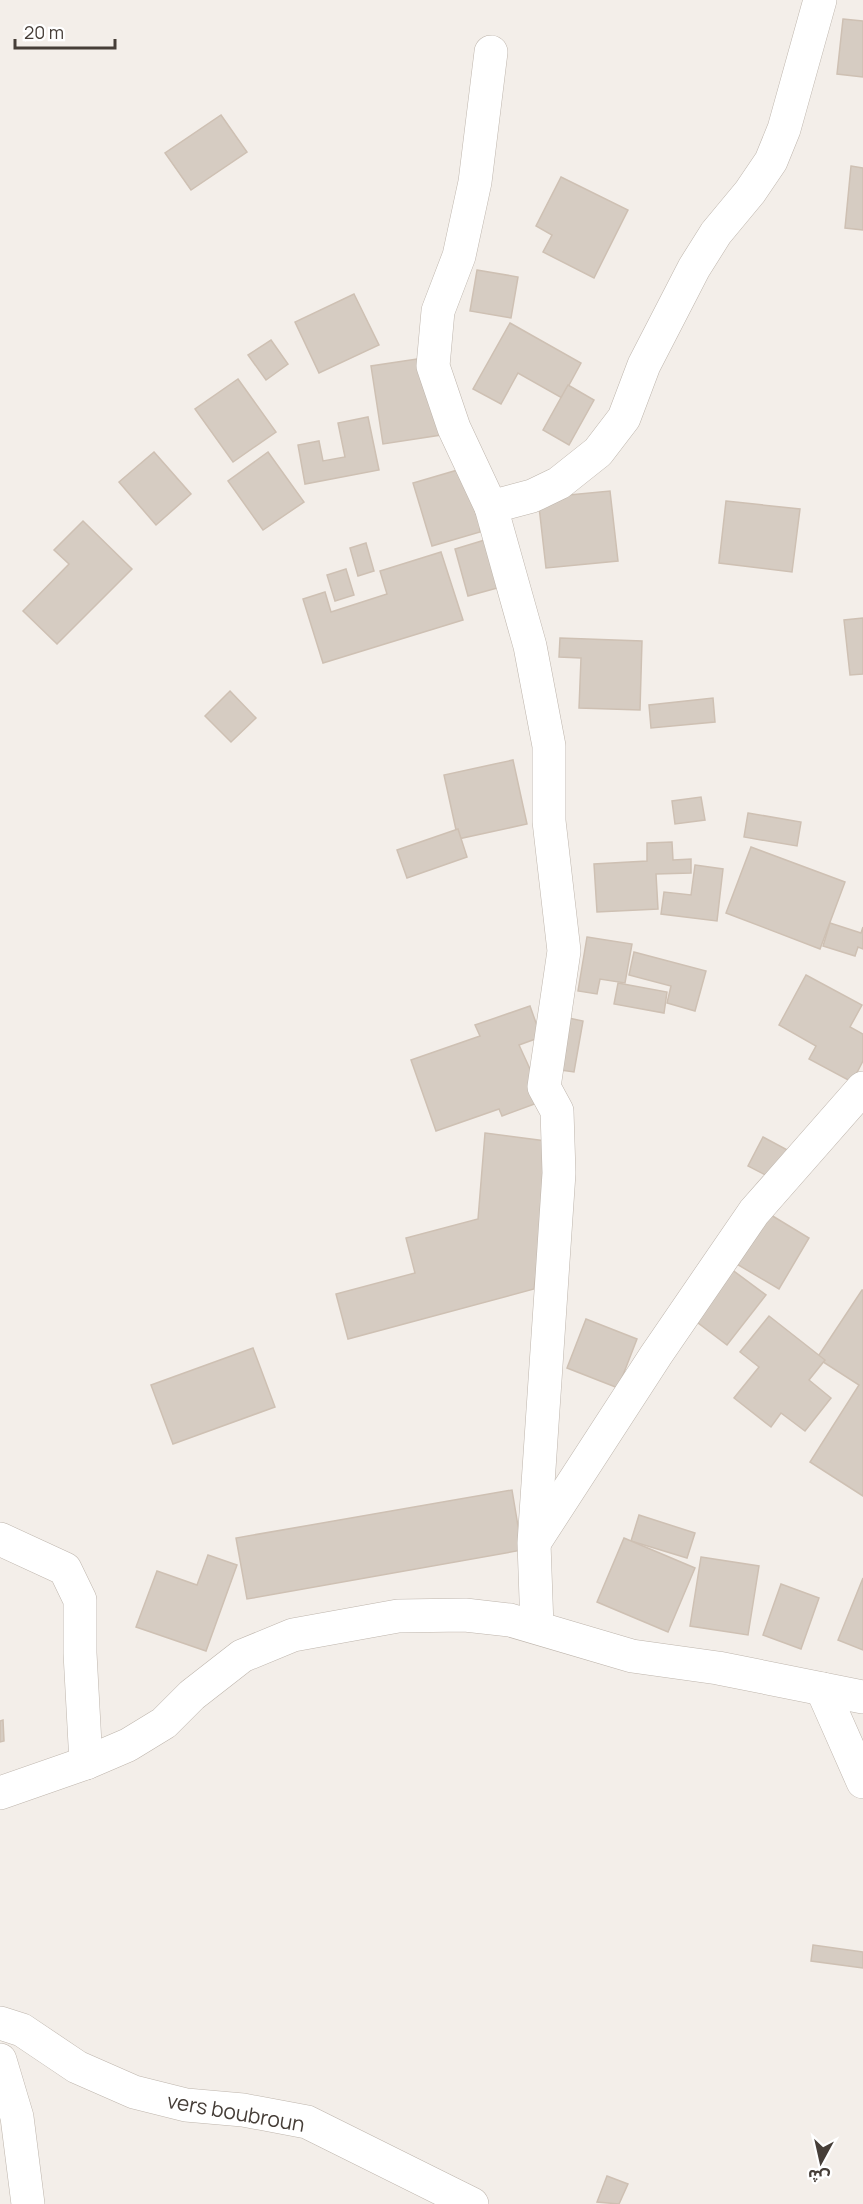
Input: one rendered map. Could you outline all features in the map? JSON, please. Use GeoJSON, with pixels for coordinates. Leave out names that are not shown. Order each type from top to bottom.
{"type":"FeatureCollection","features":[{"type":"Feature","properties":{"kind":"street"},"geometry":{"type":"LineString","coordinates":[[491,507],[531,496],[559,483],[598,452],[624,418],[644,365],[694,268],[716,233],[750,192],[771,161],[784,129],[820,0]]}},
{"type":"Feature","properties":{"kind":"street"},"geometry":{"type":"LineString","coordinates":[[491,52],[475,182],[459,256],[438,311],[433,366],[454,428],[491,507],[530,646],[549,746],[549,821],[564,951],[544,1087],[557,1111],[559,1173],[534,1543],[537,1627]]}},
{"type":"Feature","properties":{"kind":"street"},"geometry":{"type":"LineString","coordinates":[[534,1543],[656,1355],[754,1212],[863,1088]]}},
{"type":"Feature","properties":{"kind":"street"},"geometry":{"type":"LineString","coordinates":[[0,1539],[65,1569],[80,1600],[80,1653],[86,1763]]}},
{"type":"Feature","properties":{"kind":"street"},"geometry":{"type":"LineString","coordinates":[[0,1793],[86,1763],[129,1745],[164,1723],[192,1695],[242,1656],[293,1635],[399,1616],[465,1616],[510,1620],[632,1656],[718,1668],[863,1697]]}},
{"type":"Feature","properties":{"kind":"street"},"geometry":{"type":"LineString","coordinates":[[822,1689],[863,1782]]}},
{"type":"Feature","properties":{"kind":"street","name":"vers boubroun"},"geometry":{"type":"LineString","coordinates":[[0,2023],[22,2031],[77,2067],[134,2092],[186,2104],[243,2110],[307,2122],[472,2204]]}},
{"type":"Feature","properties":{"kind":"street"},"geometry":{"type":"LineString","coordinates":[[0,2060],[17,2117],[28,2204]]}},
{"type":"Feature","properties":{"kind":"building"},"geometry":{"type":"Polygon","coordinates":[[[843,19],[863,21],[863,77],[837,74],[843,19]]]}},
{"type":"Feature","properties":{"kind":"building"},"geometry":{"type":"Polygon","coordinates":[[[221,115],[247,152],[191,190],[165,153],[221,115]]]}},
{"type":"Feature","properties":{"kind":"building"},"geometry":{"type":"Polygon","coordinates":[[[851,166],[863,168],[863,230],[845,228],[851,166]]]}},
{"type":"Feature","properties":{"kind":"building"},"geometry":{"type":"Polygon","coordinates":[[[561,177],[628,210],[594,278],[543,252],[552,235],[536,226],[561,177]]]}},
{"type":"Feature","properties":{"kind":"building"},"geometry":{"type":"Polygon","coordinates":[[[477,270],[518,277],[511,318],[470,311],[477,270]]]}},
{"type":"Feature","properties":{"kind":"building"},"geometry":{"type":"Polygon","coordinates":[[[354,294],[379,345],[319,373],[295,322],[354,294]]]}},
{"type":"Feature","properties":{"kind":"building"},"geometry":{"type":"Polygon","coordinates":[[[510,323],[581,363],[562,398],[518,373],[501,404],[473,389],[510,323]]]}},
{"type":"Feature","properties":{"kind":"building"},"geometry":{"type":"Polygon","coordinates":[[[271,340],[288,364],[266,380],[248,355],[271,340]]]}},
{"type":"Feature","properties":{"kind":"building"},"geometry":{"type":"Polygon","coordinates":[[[430,357],[441,435],[383,444],[371,366],[430,357]]]}},
{"type":"Feature","properties":{"kind":"building"},"geometry":{"type":"Polygon","coordinates":[[[238,379],[276,432],[233,462],[195,409],[238,379]]]}},
{"type":"Feature","properties":{"kind":"building"},"geometry":{"type":"Polygon","coordinates":[[[568,385],[594,400],[569,445],[543,430],[568,385]]]}},
{"type":"Feature","properties":{"kind":"building"},"geometry":{"type":"Polygon","coordinates":[[[368,417],[379,470],[305,484],[298,445],[319,441],[323,461],[345,457],[338,423],[368,417]]]}},
{"type":"Feature","properties":{"kind":"building"},"geometry":{"type":"Polygon","coordinates":[[[154,452],[191,494],[156,525],[119,482],[154,452]]]}},
{"type":"Feature","properties":{"kind":"building"},"geometry":{"type":"Polygon","coordinates":[[[268,452],[304,502],[263,530],[228,481],[268,452]]]}},
{"type":"Feature","properties":{"kind":"building"},"geometry":{"type":"Polygon","coordinates":[[[461,469],[479,500],[480,532],[432,546],[413,483],[461,469]]]}},
{"type":"Feature","properties":{"kind":"building"},"geometry":{"type":"Polygon","coordinates":[[[610,491],[618,561],[546,568],[538,498],[610,491]]]}},
{"type":"Feature","properties":{"kind":"building"},"geometry":{"type":"Polygon","coordinates":[[[726,501],[800,509],[792,572],[719,563],[726,501]]]}},
{"type":"Feature","properties":{"kind":"building"},"geometry":{"type":"Polygon","coordinates":[[[83,521],[132,569],[57,644],[23,611],[69,564],[54,550],[83,521]]]}},
{"type":"Feature","properties":{"kind":"building"},"geometry":{"type":"Polygon","coordinates":[[[488,539],[501,587],[468,596],[455,549],[488,539]]]}},
{"type":"Feature","properties":{"kind":"building"},"geometry":{"type":"Polygon","coordinates":[[[366,543],[374,571],[358,576],[350,548],[366,543]]]}},
{"type":"Feature","properties":{"kind":"building"},"geometry":{"type":"Polygon","coordinates":[[[441,552],[463,620],[323,663],[303,599],[325,592],[331,612],[387,594],[380,571],[441,552]]]}},
{"type":"Feature","properties":{"kind":"building"},"geometry":{"type":"Polygon","coordinates":[[[346,569],[354,595],[335,601],[327,575],[346,569]]]}},
{"type":"Feature","properties":{"kind":"building"},"geometry":{"type":"Polygon","coordinates":[[[863,618],[863,674],[850,675],[844,620],[863,618]]]}},
{"type":"Feature","properties":{"kind":"building"},"geometry":{"type":"Polygon","coordinates":[[[560,638],[642,641],[640,710],[579,708],[581,658],[559,657],[560,638]]]}},
{"type":"Feature","properties":{"kind":"building"},"geometry":{"type":"Polygon","coordinates":[[[230,691],[256,718],[231,742],[205,716],[230,691]]]}},
{"type":"Feature","properties":{"kind":"building"},"geometry":{"type":"Polygon","coordinates":[[[713,698],[715,722],[651,728],[649,705],[713,698]]]}},
{"type":"Feature","properties":{"kind":"building"},"geometry":{"type":"Polygon","coordinates":[[[513,760],[527,824],[458,839],[444,775],[513,760]]]}},
{"type":"Feature","properties":{"kind":"building"},"geometry":{"type":"Polygon","coordinates":[[[701,797],[705,820],[675,824],[672,801],[701,797]]]}},
{"type":"Feature","properties":{"kind":"building"},"geometry":{"type":"Polygon","coordinates":[[[748,813],[801,822],[797,846],[744,837],[748,813]]]}},
{"type":"Feature","properties":{"kind":"building"},"geometry":{"type":"Polygon","coordinates":[[[458,829],[467,857],[407,878],[397,850],[458,829]]]}},
{"type":"Feature","properties":{"kind":"building"},"geometry":{"type":"Polygon","coordinates":[[[672,842],[673,860],[691,859],[691,873],[656,874],[658,909],[597,912],[594,864],[647,861],[647,843],[672,842]]]}},
{"type":"Feature","properties":{"kind":"building"},"geometry":{"type":"Polygon","coordinates":[[[751,847],[845,882],[820,949],[726,913],[751,847]]]}},
{"type":"Feature","properties":{"kind":"building"},"geometry":{"type":"Polygon","coordinates":[[[695,865],[723,869],[717,921],[661,914],[664,892],[691,895],[695,865]]]}},
{"type":"Feature","properties":{"kind":"building"},"geometry":{"type":"Polygon","coordinates":[[[830,923],[861,933],[863,927],[863,949],[858,947],[855,956],[823,946],[830,923]]]}},
{"type":"Feature","properties":{"kind":"building"},"geometry":{"type":"Polygon","coordinates":[[[587,937],[632,944],[625,983],[600,979],[597,994],[578,991],[587,937]]]}},
{"type":"Feature","properties":{"kind":"building"},"geometry":{"type":"Polygon","coordinates":[[[634,952],[706,971],[695,1011],[667,1003],[671,986],[629,975],[634,952]]]}},
{"type":"Feature","properties":{"kind":"building"},"geometry":{"type":"Polygon","coordinates":[[[806,975],[862,1005],[850,1027],[863,1034],[863,1061],[852,1082],[809,1059],[816,1046],[779,1025],[806,975]]]}},
{"type":"Feature","properties":{"kind":"building"},"geometry":{"type":"Polygon","coordinates":[[[618,983],[667,992],[664,1013],[614,1004],[618,983]]]}},
{"type":"Feature","properties":{"kind":"building"},"geometry":{"type":"Polygon","coordinates":[[[530,1006],[541,1037],[519,1045],[541,1093],[540,1102],[502,1116],[499,1109],[436,1131],[411,1060],[480,1036],[475,1025],[530,1006]]]}},
{"type":"Feature","properties":{"kind":"building"},"geometry":{"type":"Polygon","coordinates":[[[564,1017],[583,1021],[574,1072],[554,1069],[564,1017]]]}},
{"type":"Feature","properties":{"kind":"building"},"geometry":{"type":"Polygon","coordinates":[[[485,1133],[546,1141],[549,1176],[534,1289],[348,1339],[336,1294],[415,1273],[406,1238],[478,1219],[485,1133]]]}},
{"type":"Feature","properties":{"kind":"building"},"geometry":{"type":"Polygon","coordinates":[[[763,1137],[793,1153],[777,1181],[748,1166],[763,1137]]]}},
{"type":"Feature","properties":{"kind":"building"},"geometry":{"type":"Polygon","coordinates":[[[766,1212],[809,1238],[779,1289],[735,1263],[766,1212]]]}},
{"type":"Feature","properties":{"kind":"building"},"geometry":{"type":"Polygon","coordinates":[[[727,1266],[766,1295],[727,1345],[689,1316],[727,1266]]]}},
{"type":"Feature","properties":{"kind":"building"},"geometry":{"type":"Polygon","coordinates":[[[862,1290],[863,1496],[810,1462],[859,1385],[817,1358],[862,1290]]]}},
{"type":"Feature","properties":{"kind":"building"},"geometry":{"type":"Polygon","coordinates":[[[769,1316],[825,1360],[809,1380],[831,1398],[805,1431],[781,1413],[771,1427],[734,1398],[759,1367],[740,1352],[769,1316]]]}},
{"type":"Feature","properties":{"kind":"building"},"geometry":{"type":"Polygon","coordinates":[[[586,1319],[637,1339],[618,1388],[567,1368],[586,1319]]]}},
{"type":"Feature","properties":{"kind":"building"},"geometry":{"type":"Polygon","coordinates":[[[253,1348],[275,1407],[173,1444],[151,1385],[253,1348]]]}},
{"type":"Feature","properties":{"kind":"building"},"geometry":{"type":"Polygon","coordinates":[[[512,1490],[522,1550],[247,1599],[236,1538],[512,1490]]]}},
{"type":"Feature","properties":{"kind":"building"},"geometry":{"type":"Polygon","coordinates":[[[639,1515],[695,1533],[687,1558],[631,1541],[639,1515]]]}},
{"type":"Feature","properties":{"kind":"building"},"geometry":{"type":"Polygon","coordinates":[[[624,1538],[695,1568],[668,1632],[597,1602],[624,1538]]]}},
{"type":"Feature","properties":{"kind":"building"},"geometry":{"type":"Polygon","coordinates":[[[208,1555],[237,1565],[206,1651],[136,1627],[157,1571],[197,1585],[208,1555]]]}},
{"type":"Feature","properties":{"kind":"building"},"geometry":{"type":"Polygon","coordinates":[[[701,1557],[759,1566],[748,1635],[690,1626],[701,1557]]]}},
{"type":"Feature","properties":{"kind":"building"},"geometry":{"type":"Polygon","coordinates":[[[863,1578],[863,1650],[838,1640],[863,1578]]]}},
{"type":"Feature","properties":{"kind":"building"},"geometry":{"type":"Polygon","coordinates":[[[781,1584],[819,1598],[801,1649],[763,1635],[781,1584]]]}},
{"type":"Feature","properties":{"kind":"building"},"geometry":{"type":"Polygon","coordinates":[[[3,1720],[4,1741],[0,1742],[0,1721],[3,1720]]]}},
{"type":"Feature","properties":{"kind":"building"},"geometry":{"type":"Polygon","coordinates":[[[813,1945],[863,1952],[863,1968],[811,1961],[813,1945]]]}},
{"type":"Feature","properties":{"kind":"building"},"geometry":{"type":"Polygon","coordinates":[[[607,2176],[628,2184],[619,2204],[597,2202],[607,2176]]]}}]}
